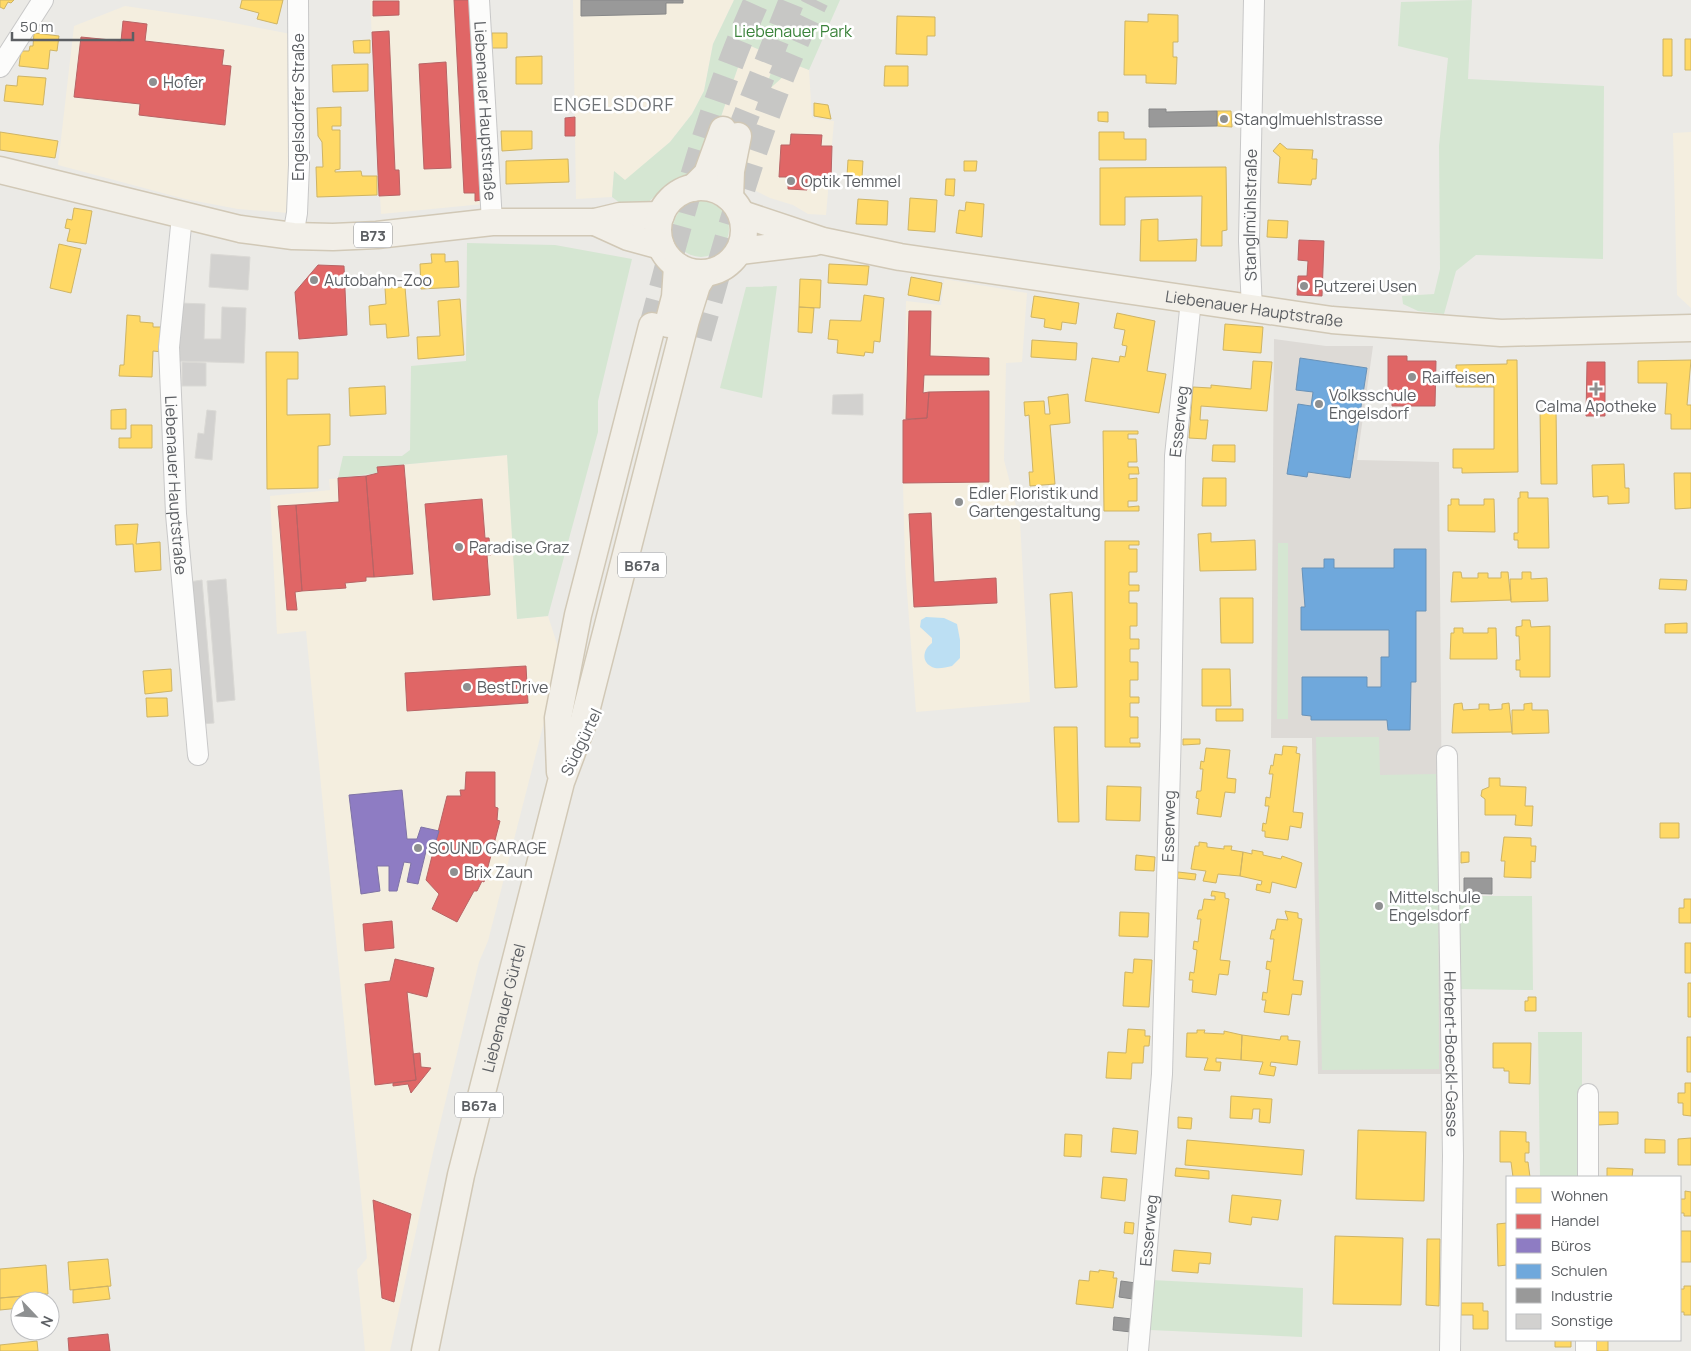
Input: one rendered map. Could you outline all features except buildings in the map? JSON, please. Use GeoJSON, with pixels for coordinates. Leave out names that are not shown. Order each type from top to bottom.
{"type":"FeatureCollection","features":[{"type":"Feature","properties":{"kind":"main road"},"geometry":{"type":"LineString","coordinates":[[693,188],[707,174],[730,133],[730,171],[736,206],[745,233],[740,251],[725,267],[704,274],[690,272],[671,261],[661,246],[658,235],[661,215],[674,196],[693,188],[707,187],[720,191],[736,206]]}},
{"type":"Feature","properties":{"kind":"main road","name":"Liebenauer Hauptstraße"},"geometry":{"type":"LineString","coordinates":[[0,170],[240,229],[295,225],[377,235],[492,222],[595,222],[620,216],[661,215]]}},
{"type":"Feature","properties":{"kind":"main road","name":"Liebenauer Hauptstraße"},"geometry":{"type":"LineString","coordinates":[[736,206],[823,241],[900,257],[1252,310],[1368,324],[1501,333],[1691,328]]}},
{"type":"Feature","properties":{"kind":"main road","name":"Liebenauer Hauptstraße"},"geometry":{"type":"LineString","coordinates":[[595,222],[628,237],[661,246]]}},
{"type":"Feature","properties":{"kind":"main road","name":"Liebenauer Hauptstraße"},"geometry":{"type":"LineString","coordinates":[[740,251],[823,241]]}},
{"type":"Feature","properties":{"kind":"main road"},"geometry":{"type":"LineString","coordinates":[[561,782],[568,720],[675,297],[677,266]]}},
{"type":"Feature","properties":{"kind":"main road"},"geometry":{"type":"LineString","coordinates":[[561,782],[583,723],[686,320],[697,285],[704,274]]}},
{"type":"Feature","properties":{"kind":"main road","name":"Südgürtel"},"geometry":{"type":"LineString","coordinates":[[561,782],[558,718],[578,615],[652,326]]}},
{"type":"Feature","properties":{"kind":"main road","name":"Südgürtel"},"geometry":{"type":"LineString","coordinates":[[561,782],[593,725],[628,622],[699,338]]}},
{"type":"Feature","properties":{"kind":"main road","name":"Liebenauer Gürtel"},"geometry":{"type":"LineString","coordinates":[[426,1351],[461,1175],[561,782]]}},
{"type":"Feature","properties":{"kind":"street"},"geometry":{"type":"LineString","coordinates":[[0,67],[43,0]]}},
{"type":"Feature","properties":{"kind":"street","name":"Engelsdorfer Straße"},"geometry":{"type":"LineString","coordinates":[[295,225],[298,0]]}},
{"type":"Feature","properties":{"kind":"street","name":"Liebenauer Hauptstraße"},"geometry":{"type":"LineString","coordinates":[[479,0],[492,222]]}},
{"type":"Feature","properties":{"kind":"street","name":"Stanglmühlstraße"},"geometry":{"type":"LineString","coordinates":[[1252,310],[1249,241],[1254,0]]}},
{"type":"Feature","properties":{"kind":"street","name":"Liebenauer Hauptstraße"},"geometry":{"type":"LineString","coordinates":[[182,216],[169,347],[176,514],[198,755]]}},
{"type":"Feature","properties":{"kind":"street","name":"Esserweg"},"geometry":{"type":"LineString","coordinates":[[1138,1351],[1162,1074],[1171,727],[1175,456],[1190,300]]}},
{"type":"Feature","properties":{"kind":"street","name":"Herbert-Boeckl-Gasse"},"geometry":{"type":"LineString","coordinates":[[1447,756],[1453,1156],[1450,1351]]}},
{"type":"Feature","properties":{"kind":"street"},"geometry":{"type":"LineString","coordinates":[[1588,1094],[1588,1176]]}},
{"type":"Feature","properties":{"kind":"shaded area"},"geometry":{"type":"Polygon","coordinates":[[[370,0],[474,0],[483,204],[381,214],[370,0]]]}},
{"type":"Feature","properties":{"kind":"shaded area"},"geometry":{"type":"Polygon","coordinates":[[[573,0],[734,0],[713,44],[704,91],[692,114],[670,142],[625,181],[614,172],[612,197],[576,199],[573,0]]]}},
{"type":"Feature","properties":{"kind":"shaded area"},"geometry":{"type":"Polygon","coordinates":[[[125,6],[213,19],[291,34],[289,213],[238,209],[185,199],[58,165],[74,26],[125,6]]]}},
{"type":"Feature","properties":{"kind":"shaded area"},"geometry":{"type":"Polygon","coordinates":[[[746,44],[809,70],[812,118],[834,121],[826,215],[808,214],[793,205],[770,198],[738,182],[715,134],[746,44]]]}},
{"type":"Feature","properties":{"kind":"shaded area"},"geometry":{"type":"Polygon","coordinates":[[[1691,132],[1691,308],[1677,295],[1673,133],[1691,132]]]}},
{"type":"Feature","properties":{"kind":"shaded area","name":"Edler Floristik und Gartengestaltung"},"geometry":{"type":"Polygon","coordinates":[[[944,279],[1027,293],[1022,362],[1006,363],[1004,460],[1020,521],[1030,702],[916,712],[905,565],[903,483],[906,301],[941,305],[944,279]]]}},
{"type":"Feature","properties":{"kind":"shaded area","name":"Mittelschule Engelsdorf"},"geometry":{"type":"Polygon","coordinates":[[[1274,339],[1326,346],[1373,346],[1357,460],[1439,462],[1444,1074],[1318,1074],[1312,738],[1271,738],[1274,339]]]}},
{"type":"Feature","properties":{"kind":"shaded area"},"geometry":{"type":"Polygon","coordinates":[[[508,455],[517,619],[548,616],[561,656],[488,941],[479,962],[433,1153],[390,1351],[365,1351],[357,1270],[367,1258],[306,631],[277,634],[270,496],[330,490],[329,479],[366,476],[377,473],[377,467],[508,455]]]}},
{"type":"Feature","properties":{"kind":"green space","name":"Liebenauer Park"},"geometry":{"type":"Polygon","coordinates":[[[734,0],[840,0],[809,70],[796,65],[764,94],[776,57],[746,44],[715,134],[696,171],[672,182],[647,203],[628,209],[612,197],[614,171],[625,180],[670,142],[692,114],[704,91],[713,44],[734,0]]]}},
{"type":"Feature","properties":{"kind":"green space"},"geometry":{"type":"Polygon","coordinates":[[[1472,0],[1468,79],[1604,86],[1603,259],[1476,255],[1456,271],[1444,314],[1418,311],[1403,304],[1402,296],[1434,294],[1440,269],[1439,146],[1448,58],[1398,46],[1401,2],[1472,0]]]}},
{"type":"Feature","properties":{"kind":"green space"},"geometry":{"type":"Polygon","coordinates":[[[701,201],[712,203],[721,209],[727,218],[729,229],[727,240],[721,249],[712,255],[701,257],[690,255],[681,249],[675,240],[673,229],[675,218],[681,209],[690,203],[701,201]]]}},
{"type":"Feature","properties":{"kind":"green space"},"geometry":{"type":"Polygon","coordinates":[[[467,243],[555,245],[632,259],[598,401],[598,432],[548,616],[517,619],[507,455],[377,467],[378,473],[338,478],[343,456],[402,456],[410,450],[411,366],[466,361],[467,243]]]}},
{"type":"Feature","properties":{"kind":"green space"},"geometry":{"type":"Polygon","coordinates":[[[777,286],[762,398],[720,388],[746,287],[777,286]]]}},
{"type":"Feature","properties":{"kind":"green space"},"geometry":{"type":"Polygon","coordinates":[[[1278,543],[1288,543],[1288,719],[1277,719],[1278,543]]]}},
{"type":"Feature","properties":{"kind":"green space"},"geometry":{"type":"Polygon","coordinates":[[[1316,737],[1379,737],[1380,775],[1436,774],[1439,1069],[1322,1070],[1316,737]]]}},
{"type":"Feature","properties":{"kind":"green space"},"geometry":{"type":"Polygon","coordinates":[[[1455,896],[1532,896],[1533,990],[1457,989],[1455,896]]]}},
{"type":"Feature","properties":{"kind":"green space"},"geometry":{"type":"Polygon","coordinates":[[[1538,1032],[1582,1032],[1582,1176],[1540,1176],[1538,1032]]]}},
{"type":"Feature","properties":{"kind":"green space"},"geometry":{"type":"Polygon","coordinates":[[[1152,1280],[1303,1288],[1302,1337],[1150,1330],[1152,1280]]]}},
{"type":"Feature","properties":{"kind":"water"},"geometry":{"type":"Polygon","coordinates":[[[926,617],[944,618],[957,624],[960,640],[960,658],[952,666],[935,668],[930,666],[925,660],[926,649],[932,643],[932,638],[920,627],[921,620],[926,617]]]}},
{"type":"Feature","properties":{"kind":"tunnel"},"geometry":{"type":"LineString","coordinates":[[652,326],[711,120],[740,39],[757,0]]}},
{"type":"Feature","properties":{"kind":"tunnel"},"geometry":{"type":"LineString","coordinates":[[738,136],[792,0]]}},
{"type":"Feature","properties":{"kind":"tunnel"},"geometry":{"type":"LineString","coordinates":[[699,338],[736,209],[764,124],[797,41],[816,0]]}},
{"type":"Feature","properties":{"kind":"place","name":"Hofer"},"geometry":{"type":"Point","coordinates":[153,82]}},
{"type":"Feature","properties":{"kind":"place","name":"Stanglmuehlstrasse"},"geometry":{"type":"Point","coordinates":[1224,119]}},
{"type":"Feature","properties":{"kind":"place","name":"Optik Temmel"},"geometry":{"type":"Point","coordinates":[791,181]}},
{"type":"Feature","properties":{"kind":"place","name":"Autobahn-Zoo"},"geometry":{"type":"Point","coordinates":[314,280]}},
{"type":"Feature","properties":{"kind":"place","name":"Putzerei Usen"},"geometry":{"type":"Point","coordinates":[1304,286]}},
{"type":"Feature","properties":{"kind":"place","name":"Raiffeisen"},"geometry":{"type":"Point","coordinates":[1412,377]}},
{"type":"Feature","properties":{"kind":"place","name":"Calma Apotheke"},"geometry":{"type":"Point","coordinates":[1596,389]}},
{"type":"Feature","properties":{"kind":"place","name":"Volksschule Engelsdorf"},"geometry":{"type":"Point","coordinates":[1319,404]}},
{"type":"Feature","properties":{"kind":"place","name":"Edler Floristik und Gartengestaltung"},"geometry":{"type":"Point","coordinates":[959,502]}},
{"type":"Feature","properties":{"kind":"place","name":"Paradise Graz"},"geometry":{"type":"Point","coordinates":[459,547]}},
{"type":"Feature","properties":{"kind":"place","name":"BestDrive"},"geometry":{"type":"Point","coordinates":[467,687]}},
{"type":"Feature","properties":{"kind":"place","name":"SOUND GARAGE"},"geometry":{"type":"Point","coordinates":[418,848]}},
{"type":"Feature","properties":{"kind":"place","name":"Brix Zaun"},"geometry":{"type":"Point","coordinates":[454,872]}},
{"type":"Feature","properties":{"kind":"place","name":"Mittelschule Engelsdorf"},"geometry":{"type":"Point","coordinates":[1379,906]}},
{"type":"Feature","properties":{"kind":"district","name":"ENGELSDORF"},"geometry":{"type":"Point","coordinates":[614,104]}}]}
